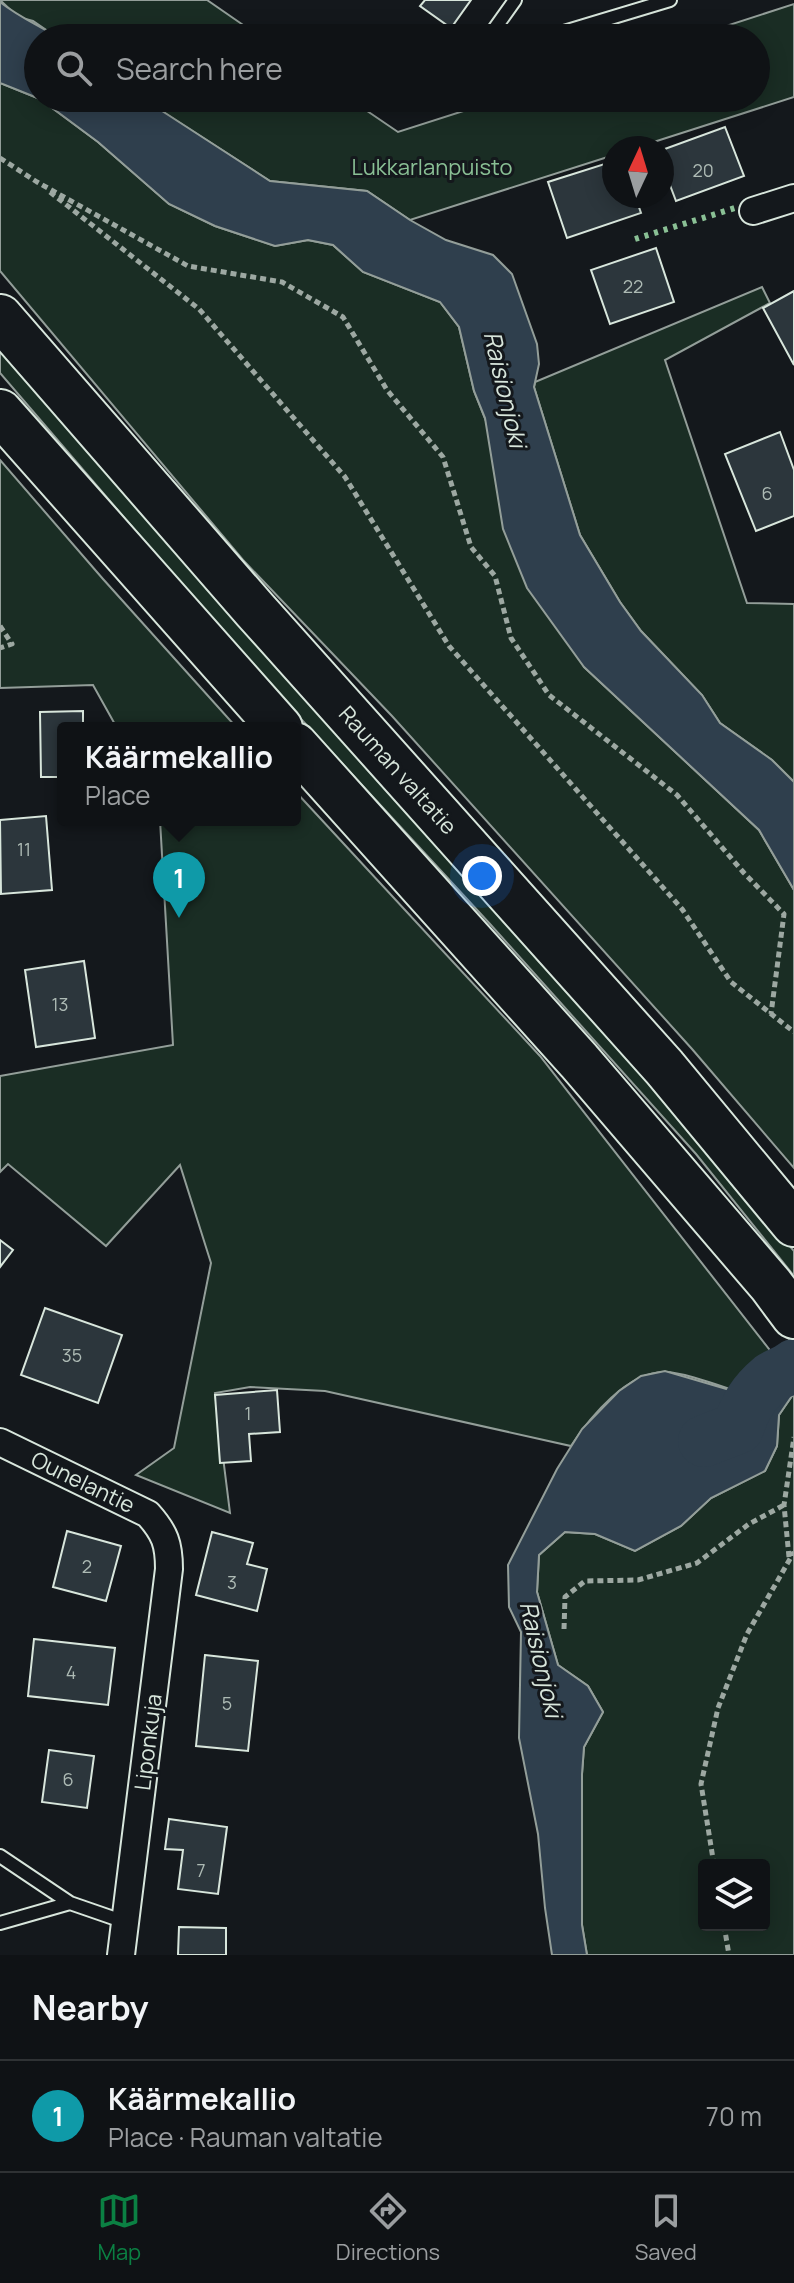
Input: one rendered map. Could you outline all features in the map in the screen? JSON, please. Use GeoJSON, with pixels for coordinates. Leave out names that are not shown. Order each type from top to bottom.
{"type":"FeatureCollection","features":[{"type":"Feature","properties":{"kind":"highway","name":"Rauman valtatie"},"geometry":{"type":"LineString","coordinates":[[0,317],[255,610],[664,1067],[794,1224]]}},
{"type":"Feature","properties":{"kind":"highway"},"geometry":{"type":"LineString","coordinates":[[0,412],[275,722]]}},
{"type":"Feature","properties":{"kind":"highway"},"geometry":{"type":"LineString","coordinates":[[301,752],[579,1061],[782,1300]]}},
{"type":"Feature","properties":{"kind":"street"},"geometry":{"type":"LineString","coordinates":[[753,211],[794,198]]}},
{"type":"Feature","properties":{"kind":"street","name":"Ounelantie"},"geometry":{"type":"LineString","coordinates":[[0,1442],[148,1514],[162,1530]]}},
{"type":"Feature","properties":{"kind":"street","name":"Liponkuja"},"geometry":{"type":"LineString","coordinates":[[121,1955],[169,1569],[169,1550],[162,1530]]}},
{"type":"Feature","properties":{"kind":"lane"},"geometry":{"type":"LineString","coordinates":[[498,24],[515,0]]}},
{"type":"Feature","properties":{"kind":"lane"},"geometry":{"type":"LineString","coordinates":[[590,24],[670,0]]}},
{"type":"Feature","properties":{"kind":"lane"},"geometry":{"type":"LineString","coordinates":[[0,1856],[70,1903],[125,1922]]}},
{"type":"Feature","properties":{"kind":"lane"},"geometry":{"type":"LineString","coordinates":[[0,1923],[70,1903]]}},
{"type":"Feature","properties":{"kind":"path"},"geometry":{"type":"LineString","coordinates":[[0,158],[188,266],[282,282],[343,317],[387,390],[443,457],[471,547],[495,576],[511,638],[549,695],[677,795],[784,914],[771,1014]]}},
{"type":"Feature","properties":{"kind":"path"},"geometry":{"type":"LineString","coordinates":[[37,182],[199,309],[345,477],[449,646],[682,909],[731,982],[794,1032]]}},
{"type":"Feature","properties":{"kind":"path"},"geometry":{"type":"LineString","coordinates":[[0,626],[12,644],[0,648]]}},
{"type":"Feature","properties":{"kind":"path"},"geometry":{"type":"LineString","coordinates":[[789,1558],[784,1505],[794,1437]]}},
{"type":"Feature","properties":{"kind":"path"},"geometry":{"type":"LineString","coordinates":[[564,1629],[565,1597],[585,1581],[638,1580],[697,1563],[749,1524],[784,1505]]}},
{"type":"Feature","properties":{"kind":"path"},"geometry":{"type":"LineString","coordinates":[[713,1859],[701,1784],[718,1708],[747,1634],[794,1552]]}},
{"type":"Feature","properties":{"kind":"path"},"geometry":{"type":"LineString","coordinates":[[725,1931],[729,1955]]}},
{"type":"Feature","properties":{"kind":"green space"},"geometry":{"type":"Polygon","coordinates":[[[0,0],[207,0],[242,24],[37,24],[18,17],[0,0]]]}},
{"type":"Feature","properties":{"kind":"green space","name":"Lukkarlanpuisto"},"geometry":{"type":"Polygon","coordinates":[[[794,4],[794,97],[770,105],[770,24],[732,24],[794,4]]]}},
{"type":"Feature","properties":{"kind":"green space"},"geometry":{"type":"Polygon","coordinates":[[[0,83],[24,93],[24,112],[58,112],[98,142],[169,204],[215,226],[275,246],[308,240],[333,245],[363,272],[440,302],[459,327],[474,391],[584,667],[759,830],[794,890],[794,1168],[692,1049],[392,716],[243,560],[0,271],[0,83]]]}},
{"type":"Feature","properties":{"kind":"green space","name":"Lukkarlanpuisto"},"geometry":{"type":"Polygon","coordinates":[[[163,112],[369,112],[398,132],[460,112],[747,112],[672,136],[602,136],[602,159],[410,220],[367,191],[270,181],[163,112]]]}},
{"type":"Feature","properties":{"kind":"green space"},"geometry":{"type":"Polygon","coordinates":[[[762,287],[770,303],[665,360],[747,603],[794,604],[794,782],[772,760],[720,723],[702,695],[641,631],[620,602],[580,535],[534,387],[535,382],[762,287]]]}},
{"type":"Feature","properties":{"kind":"green space"},"geometry":{"type":"Polygon","coordinates":[[[0,348],[705,1146],[794,1251],[794,1276],[696,1154],[244,657],[0,373],[0,348]]]}},
{"type":"Feature","properties":{"kind":"green space"},"geometry":{"type":"Polygon","coordinates":[[[0,460],[232,722],[114,722],[93,685],[0,688],[0,460]]]}},
{"type":"Feature","properties":{"kind":"green space"},"geometry":{"type":"Polygon","coordinates":[[[301,797],[540,1056],[776,1358],[770,1376],[755,1397],[685,1375],[665,1372],[651,1374],[637,1379],[611,1398],[571,1446],[325,1391],[250,1387],[215,1393],[230,1513],[136,1475],[174,1448],[211,1263],[180,1165],[106,1246],[8,1164],[0,1172],[0,1076],[173,1045],[160,826],[301,826],[301,797]]]}},
{"type":"Feature","properties":{"kind":"green space"},"geometry":{"type":"Polygon","coordinates":[[[794,1393],[794,1955],[587,1955],[582,1925],[582,1774],[584,1747],[603,1712],[588,1686],[558,1665],[537,1592],[539,1555],[565,1532],[595,1534],[635,1551],[681,1526],[711,1498],[765,1471],[777,1446],[779,1415],[794,1393]]]}},
{"type":"Feature","properties":{"kind":"water"},"geometry":{"type":"Polygon","coordinates":[[[0,2],[34,24],[24,24],[24,93],[0,83],[0,2]]]}},
{"type":"Feature","properties":{"kind":"water"},"geometry":{"type":"Polygon","coordinates":[[[58,112],[164,112],[270,181],[367,191],[446,240],[493,255],[512,274],[537,344],[539,364],[534,387],[580,535],[641,631],[702,695],[720,723],[772,760],[794,782],[794,890],[759,830],[584,667],[527,588],[503,529],[485,418],[474,391],[459,327],[440,302],[363,272],[333,245],[308,240],[275,246],[215,226],[169,204],[98,142],[58,112]]]}},
{"type":"Feature","properties":{"kind":"water"},"geometry":{"type":"Polygon","coordinates":[[[794,1333],[794,1393],[779,1415],[777,1446],[765,1471],[711,1498],[681,1526],[635,1551],[595,1534],[565,1532],[539,1555],[537,1592],[558,1665],[588,1686],[603,1712],[584,1747],[582,1774],[582,1925],[587,1955],[552,1955],[538,1834],[519,1738],[521,1632],[509,1607],[508,1565],[557,1469],[582,1429],[619,1391],[641,1376],[665,1371],[754,1397],[770,1376],[776,1358],[794,1333]]]}},
{"type":"Feature","properties":{"kind":"building"},"geometry":{"type":"Polygon","coordinates":[[[425,0],[471,0],[454,24],[445,24],[420,6],[425,0]]]}},
{"type":"Feature","properties":{"kind":"building"},"geometry":{"type":"Polygon","coordinates":[[[725,127],[744,176],[676,201],[674,146],[725,127]]]}},
{"type":"Feature","properties":{"kind":"building"},"geometry":{"type":"Polygon","coordinates":[[[602,165],[602,208],[639,208],[641,213],[567,238],[548,182],[602,165]]]}},
{"type":"Feature","properties":{"kind":"building"},"geometry":{"type":"Polygon","coordinates":[[[656,248],[674,302],[610,324],[591,270],[656,248]]]}},
{"type":"Feature","properties":{"kind":"building"},"geometry":{"type":"Polygon","coordinates":[[[794,291],[794,365],[763,308],[794,291]]]}},
{"type":"Feature","properties":{"kind":"building"},"geometry":{"type":"Polygon","coordinates":[[[780,432],[794,470],[794,516],[756,531],[725,454],[780,432]]]}},
{"type":"Feature","properties":{"kind":"building"},"geometry":{"type":"Polygon","coordinates":[[[83,711],[83,722],[57,722],[57,777],[41,777],[40,712],[83,711]]]}},
{"type":"Feature","properties":{"kind":"building"},"geometry":{"type":"Polygon","coordinates":[[[46,816],[52,890],[1,894],[0,820],[46,816]]]}},
{"type":"Feature","properties":{"kind":"building"},"geometry":{"type":"Polygon","coordinates":[[[84,961],[95,1038],[36,1047],[25,970],[84,961]]]}},
{"type":"Feature","properties":{"kind":"building"},"geometry":{"type":"Polygon","coordinates":[[[0,1240],[13,1250],[0,1267],[0,1240]]]}},
{"type":"Feature","properties":{"kind":"building"},"geometry":{"type":"Polygon","coordinates":[[[45,1308],[122,1335],[98,1403],[21,1375],[45,1308]]]}},
{"type":"Feature","properties":{"kind":"building"},"geometry":{"type":"Polygon","coordinates":[[[277,1390],[280,1432],[249,1434],[251,1461],[220,1463],[215,1395],[277,1390]]]}},
{"type":"Feature","properties":{"kind":"building"},"geometry":{"type":"Polygon","coordinates":[[[67,1531],[121,1546],[106,1601],[53,1587],[67,1531]]]}},
{"type":"Feature","properties":{"kind":"building"},"geometry":{"type":"Polygon","coordinates":[[[212,1532],[253,1543],[247,1564],[267,1569],[257,1611],[196,1595],[212,1532]]]}},
{"type":"Feature","properties":{"kind":"building"},"geometry":{"type":"Polygon","coordinates":[[[34,1639],[115,1648],[108,1705],[28,1696],[34,1639]]]}},
{"type":"Feature","properties":{"kind":"building"},"geometry":{"type":"Polygon","coordinates":[[[205,1655],[258,1661],[248,1751],[196,1746],[205,1655]]]}},
{"type":"Feature","properties":{"kind":"building"},"geometry":{"type":"Polygon","coordinates":[[[49,1750],[94,1756],[87,1808],[42,1802],[49,1750]]]}},
{"type":"Feature","properties":{"kind":"building"},"geometry":{"type":"Polygon","coordinates":[[[169,1819],[227,1827],[218,1894],[178,1889],[183,1850],[165,1849],[169,1819]]]}},
{"type":"Feature","properties":{"kind":"building"},"geometry":{"type":"Polygon","coordinates":[[[179,1927],[226,1928],[226,1955],[178,1955],[179,1927]]]}},
{"type":"Feature","properties":{"kind":"waterway","name":"Raisionjoki"},"geometry":{"type":"LineString","coordinates":[[704,1441],[738,1428],[759,1389],[794,1365]]}},
{"type":"Feature","properties":{"kind":"hedge"},"geometry":{"type":"LineString","coordinates":[[635,239],[735,208]]}},
{"type":"Feature","properties":{"kind":"place","name":"Käärmekallio"},"geometry":{"type":"Point","coordinates":[179,918]}}]}
